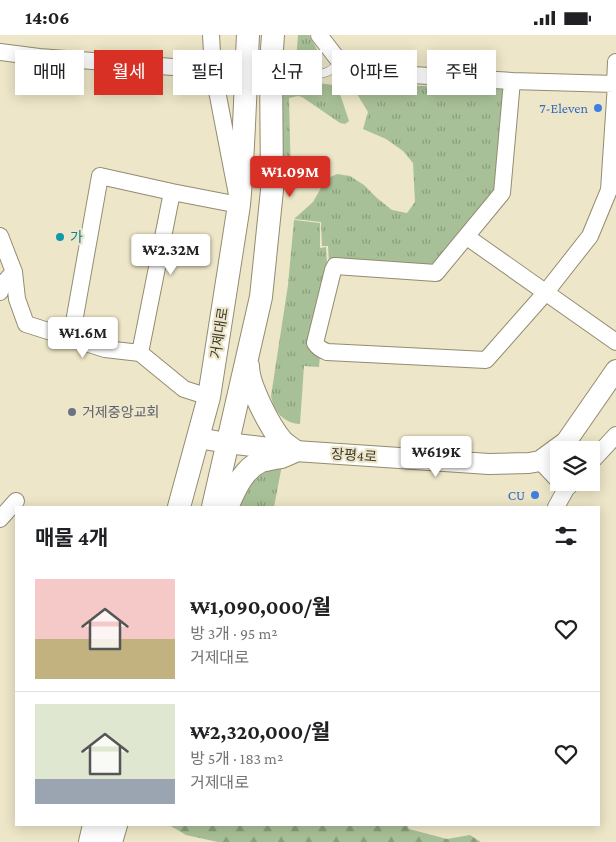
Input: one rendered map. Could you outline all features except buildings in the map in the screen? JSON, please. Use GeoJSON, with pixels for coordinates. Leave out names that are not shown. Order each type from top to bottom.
{"type":"FeatureCollection","features":[{"type":"Feature","properties":{"kind":"main road","name":"거제대로"},"geometry":{"type":"LineString","coordinates":[[179,506],[209,397],[240,205],[248,35]]}},
{"type":"Feature","properties":{"kind":"main road"},"geometry":{"type":"LineString","coordinates":[[213,506],[261,297],[272,190],[272,35]]}},
{"type":"Feature","properties":{"kind":"main road"},"geometry":{"type":"LineString","coordinates":[[248,355],[248,371],[254,392],[283,443],[295,451]]}},
{"type":"Feature","properties":{"kind":"main road"},"geometry":{"type":"LineString","coordinates":[[227,506],[237,484],[253,466],[261,461],[281,457],[295,451]]}},
{"type":"Feature","properties":{"kind":"main road"},"geometry":{"type":"LineString","coordinates":[[90,842],[94,826]]}},
{"type":"Feature","properties":{"kind":"main road"},"geometry":{"type":"LineString","coordinates":[[111,842],[116,826]]}},
{"type":"Feature","properties":{"kind":"street"},"geometry":{"type":"LineString","coordinates":[[212,35],[212,50]]}},
{"type":"Feature","properties":{"kind":"street"},"geometry":{"type":"LineString","coordinates":[[319,35],[332,51]]}},
{"type":"Feature","properties":{"kind":"street"},"geometry":{"type":"LineString","coordinates":[[0,52],[38,57],[173,67]]}},
{"type":"Feature","properties":{"kind":"street"},"geometry":{"type":"LineString","coordinates":[[512,81],[502,193],[436,273],[335,266],[315,343],[318,347],[327,352],[486,360],[546,292],[590,236],[608,190],[616,62]]}},
{"type":"Feature","properties":{"kind":"street"},"geometry":{"type":"LineString","coordinates":[[417,75],[512,81],[616,84]]}},
{"type":"Feature","properties":{"kind":"street"},"geometry":{"type":"LineString","coordinates":[[71,339],[100,176],[240,205],[218,95]]}},
{"type":"Feature","properties":{"kind":"street"},"geometry":{"type":"LineString","coordinates":[[140,353],[172,192]]}},
{"type":"Feature","properties":{"kind":"street"},"geometry":{"type":"LineString","coordinates":[[0,236],[14,272],[17,299],[26,324],[105,349],[140,353],[184,389],[209,397]]}},
{"type":"Feature","properties":{"kind":"street"},"geometry":{"type":"LineString","coordinates":[[467,237],[616,342]]}},
{"type":"Feature","properties":{"kind":"street"},"geometry":{"type":"LineString","coordinates":[[0,292],[1,286],[14,272]]}},
{"type":"Feature","properties":{"kind":"street"},"geometry":{"type":"LineString","coordinates":[[550,471],[540,461],[566,442],[616,370]]}},
{"type":"Feature","properties":{"kind":"street"},"geometry":{"type":"LineString","coordinates":[[600,452],[616,435]]}},
{"type":"Feature","properties":{"kind":"street","name":"장평4로"},"geometry":{"type":"LineString","coordinates":[[198,438],[295,451],[489,464],[540,461]]}},
{"type":"Feature","properties":{"kind":"street"},"geometry":{"type":"LineString","coordinates":[[556,506],[562,491]]}},
{"type":"Feature","properties":{"kind":"street"},"geometry":{"type":"LineString","coordinates":[[0,519],[16,501]]}},
{"type":"Feature","properties":{"kind":"lane"},"geometry":{"type":"LineString","coordinates":[[278,35],[281,59],[286,72],[290,74],[313,75],[332,69]]}},
{"type":"Feature","properties":{"kind":"green space"},"geometry":{"type":"Polygon","coordinates":[[[298,35],[309,35],[317,50],[297,50],[298,35]]]}},
{"type":"Feature","properties":{"kind":"green space"},"geometry":{"type":"Polygon","coordinates":[[[322,84],[332,85],[332,95],[340,95],[349,121],[345,124],[340,123],[302,97],[289,98],[291,180],[289,184],[284,184],[281,180],[279,95],[322,95],[322,84]]]}},
{"type":"Feature","properties":{"kind":"green space"},"geometry":{"type":"Polygon","coordinates":[[[417,86],[427,86],[427,95],[496,95],[496,86],[505,86],[502,193],[436,273],[329,263],[328,246],[322,246],[321,222],[294,219],[313,202],[326,179],[337,174],[350,176],[364,185],[392,210],[407,213],[415,202],[413,163],[403,151],[386,139],[363,129],[368,112],[358,95],[417,95],[417,86]]]}},
{"type":"Feature","properties":{"kind":"green space"},"geometry":{"type":"Polygon","coordinates":[[[294,220],[320,223],[320,248],[326,247],[327,264],[319,367],[304,366],[300,424],[289,421],[281,416],[272,402],[271,396],[288,285],[294,220]]]}},
{"type":"Feature","properties":{"kind":"green space"},"geometry":{"type":"Polygon","coordinates":[[[282,465],[274,506],[239,506],[246,491],[257,476],[268,467],[282,465]]]}},
{"type":"Feature","properties":{"kind":"green space"},"geometry":{"type":"Polygon","coordinates":[[[171,826],[408,826],[409,829],[447,839],[470,835],[481,842],[218,842],[186,835],[171,826]]]}},
{"type":"Feature","properties":{"kind":"place","name":"7-Eleven"},"geometry":{"type":"Point","coordinates":[598,108]}},
{"type":"Feature","properties":{"kind":"place","name":"가"},"geometry":{"type":"Point","coordinates":[60,237]}},
{"type":"Feature","properties":{"kind":"place","name":"거제중앙교회"},"geometry":{"type":"Point","coordinates":[72,412]}},
{"type":"Feature","properties":{"kind":"place","name":"CU"},"geometry":{"type":"Point","coordinates":[535,495]}}]}
